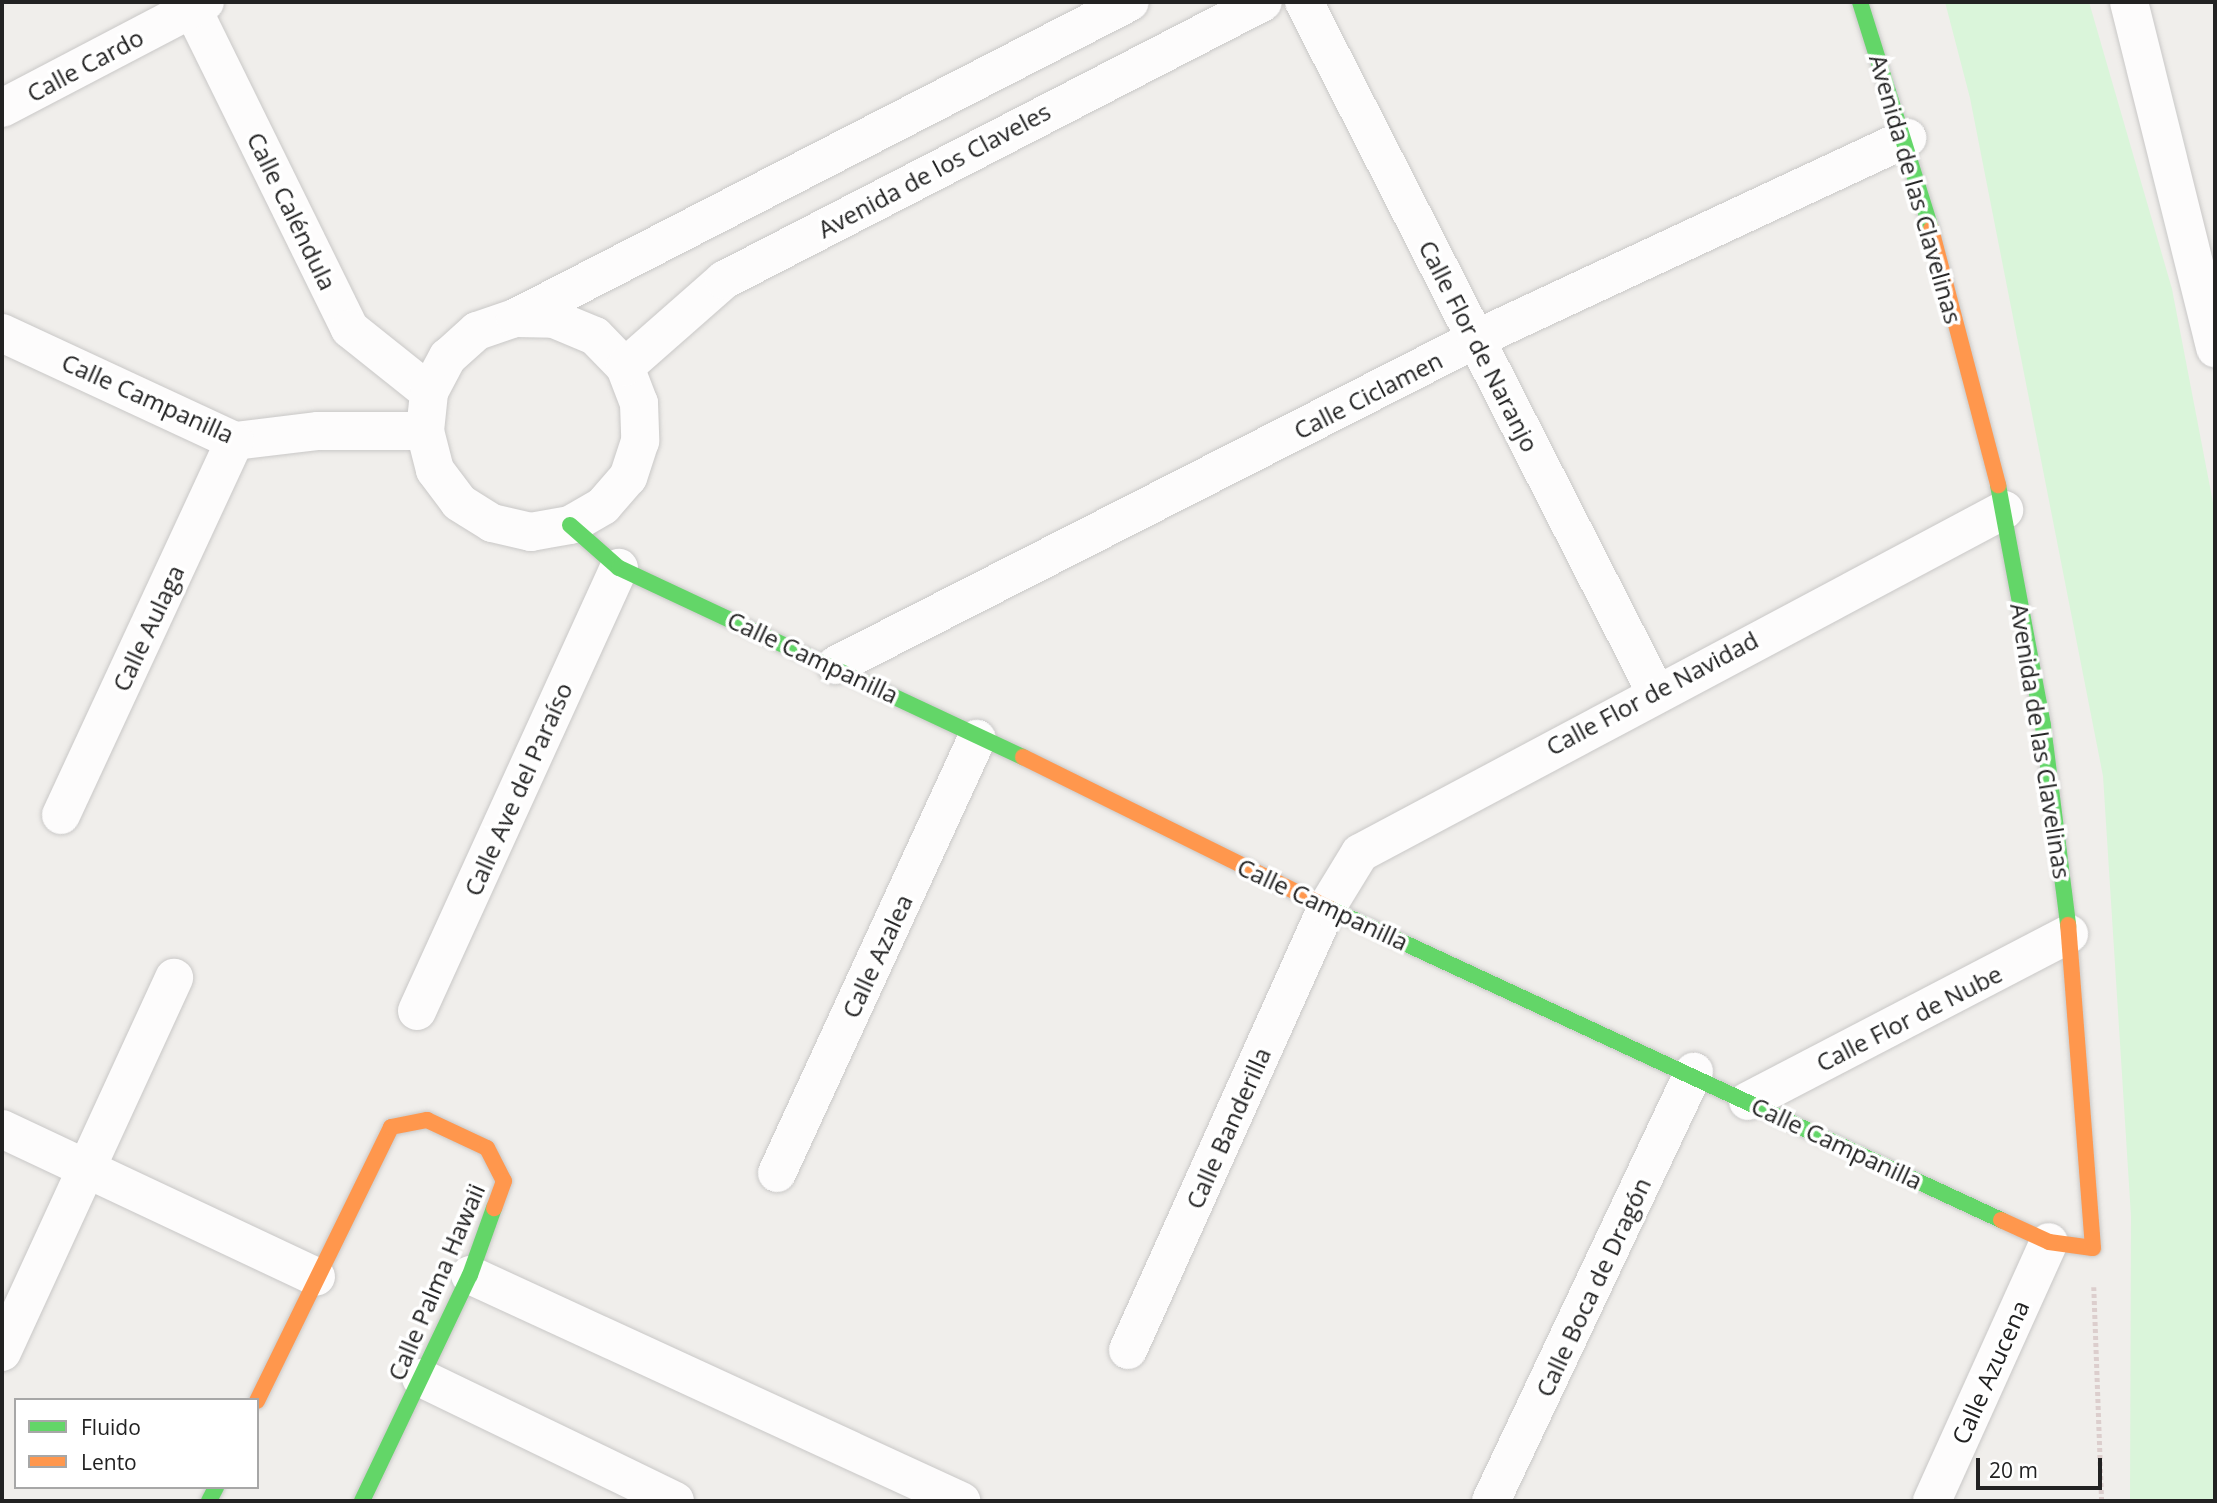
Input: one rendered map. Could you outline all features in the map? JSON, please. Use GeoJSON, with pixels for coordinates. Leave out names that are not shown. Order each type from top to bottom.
{"type":"FeatureCollection","features":[{"type":"Feature","properties":{"kind":"street"},"geometry":{"type":"LineString","coordinates":[[514,318],[554,319],[595,336],[625,368],[639,403],[640,441],[632,465],[603,506],[570,525],[531,532],[492,523],[459,502],[435,470],[425,431],[429,392],[448,357],[477,331],[514,318],[1088,11],[1130,2]]}},
{"type":"Feature","properties":{"kind":"street","name":"Avenida de los Claveles"},"geometry":{"type":"LineString","coordinates":[[625,368],[724,280],[1263,2]]}},
{"type":"Feature","properties":{"kind":"street","name":"Calle Flor de Naranjo"},"geometry":{"type":"LineString","coordinates":[[1304,2],[1655,691]]}},
{"type":"Feature","properties":{"kind":"street","name":"Avenida de las Clavelinas"},"geometry":{"type":"LineString","coordinates":[[1860,2],[1907,138],[2004,510],[2043,726],[2069,934],[2093,1248]]}},
{"type":"Feature","properties":{"kind":"street"},"geometry":{"type":"LineString","coordinates":[[2129,2],[2215,348]]}},
{"type":"Feature","properties":{"kind":"street","name":"Calle Cardo"},"geometry":{"type":"LineString","coordinates":[[2,108],[195,4]]}},
{"type":"Feature","properties":{"kind":"street","name":"Calle Caléndula"},"geometry":{"type":"LineString","coordinates":[[195,4],[350,329],[429,392]]}},
{"type":"Feature","properties":{"kind":"street"},"geometry":{"type":"LineString","coordinates":[[1088,11],[1119,74]]}},
{"type":"Feature","properties":{"kind":"street","name":"Calle Ciclamen"},"geometry":{"type":"LineString","coordinates":[[836,665],[1476,339],[1907,138]]}},
{"type":"Feature","properties":{"kind":"street","name":"Calle Campanilla"},"geometry":{"type":"LineString","coordinates":[[2,333],[235,441],[318,431],[425,431]]}},
{"type":"Feature","properties":{"kind":"street","name":"Calle Aulaga"},"geometry":{"type":"LineString","coordinates":[[61,815],[235,441]]}},
{"type":"Feature","properties":{"kind":"street","name":"Calle Flor de Navidad"},"geometry":{"type":"LineString","coordinates":[[1327,907],[1371,842],[2004,510]]}},
{"type":"Feature","properties":{"kind":"street","name":"Calle Campanilla"},"geometry":{"type":"LineString","coordinates":[[570,525],[619,568],[836,665],[977,738],[1327,907],[1694,1072],[1748,1101],[2049,1242],[2093,1248]]}},
{"type":"Feature","properties":{"kind":"street","name":"Calle Ave del Paraíso"},"geometry":{"type":"LineString","coordinates":[[417,1011],[619,568]]}},
{"type":"Feature","properties":{"kind":"street","name":"Calle Azalea"},"geometry":{"type":"LineString","coordinates":[[777,1173],[977,738]]}},
{"type":"Feature","properties":{"kind":"street","name":"Calle Banderilla"},"geometry":{"type":"LineString","coordinates":[[1128,1350],[1327,907]]}},
{"type":"Feature","properties":{"kind":"street","name":"Calle Flor de Nube"},"geometry":{"type":"LineString","coordinates":[[1748,1101],[2069,934]]}},
{"type":"Feature","properties":{"kind":"street"},"geometry":{"type":"LineString","coordinates":[[2,1352],[174,978]]}},
{"type":"Feature","properties":{"kind":"street","name":"Calle Boca de Dragón"},"geometry":{"type":"LineString","coordinates":[[1491,1501],[1694,1072]]}},
{"type":"Feature","properties":{"kind":"street","name":"Calle Palma Hawaii"},"geometry":{"type":"LineString","coordinates":[[258,1398],[391,1127],[407,1119],[427,1120],[487,1147],[499,1163],[504,1181],[470,1275],[362,1501]]}},
{"type":"Feature","properties":{"kind":"street"},"geometry":{"type":"LineString","coordinates":[[2,1129],[316,1278]]}},
{"type":"Feature","properties":{"kind":"street","name":"Calle Azucena"},"geometry":{"type":"LineString","coordinates":[[1931,1501],[2049,1242]]}},
{"type":"Feature","properties":{"kind":"street"},"geometry":{"type":"LineString","coordinates":[[470,1275],[961,1501]]}},
{"type":"Feature","properties":{"kind":"street"},"geometry":{"type":"LineString","coordinates":[[421,1378],[676,1501]]}},
{"type":"Feature","properties":{"kind":"path"},"geometry":{"type":"LineString","coordinates":[[2093,1248],[2102,1501]]}},
{"type":"Feature","properties":{"kind":"green space"},"geometry":{"type":"Polygon","coordinates":[[[1945,2],[2089,2],[2172,289],[2215,513],[2215,1501],[2130,1501],[2131,1216],[2103,776],[1970,98],[1945,2]]]}},
{"type":"Feature","properties":{"kind":"traffic: fast"},"geometry":{"type":"LineString","coordinates":[[1860,2],[1931,229]]}},
{"type":"Feature","properties":{"kind":"traffic: fast"},"geometry":{"type":"LineString","coordinates":[[1998,485],[2043,726],[2068,925]]}},
{"type":"Feature","properties":{"kind":"traffic: fast"},"geometry":{"type":"LineString","coordinates":[[570,525],[619,568],[1023,757]]}},
{"type":"Feature","properties":{"kind":"traffic: fast"},"geometry":{"type":"LineString","coordinates":[[1331,909],[2001,1220]]}},
{"type":"Feature","properties":{"kind":"traffic: fast"},"geometry":{"type":"LineString","coordinates":[[362,1501],[470,1275],[494,1208]]}},
{"type":"Feature","properties":{"kind":"traffic: fast"},"geometry":{"type":"LineString","coordinates":[[209,1501],[215,1489]]}},
{"type":"Feature","properties":{"kind":"traffic: slow"},"geometry":{"type":"LineString","coordinates":[[1931,229],[1998,485]]}},
{"type":"Feature","properties":{"kind":"traffic: slow"},"geometry":{"type":"LineString","coordinates":[[1023,757],[1331,909]]}},
{"type":"Feature","properties":{"kind":"traffic: slow"},"geometry":{"type":"LineString","coordinates":[[2001,1220],[2049,1242],[2093,1248],[2068,925]]}},
{"type":"Feature","properties":{"kind":"traffic: slow"},"geometry":{"type":"LineString","coordinates":[[258,1398],[391,1127],[427,1120],[487,1148],[504,1181],[494,1208]]}}]}
